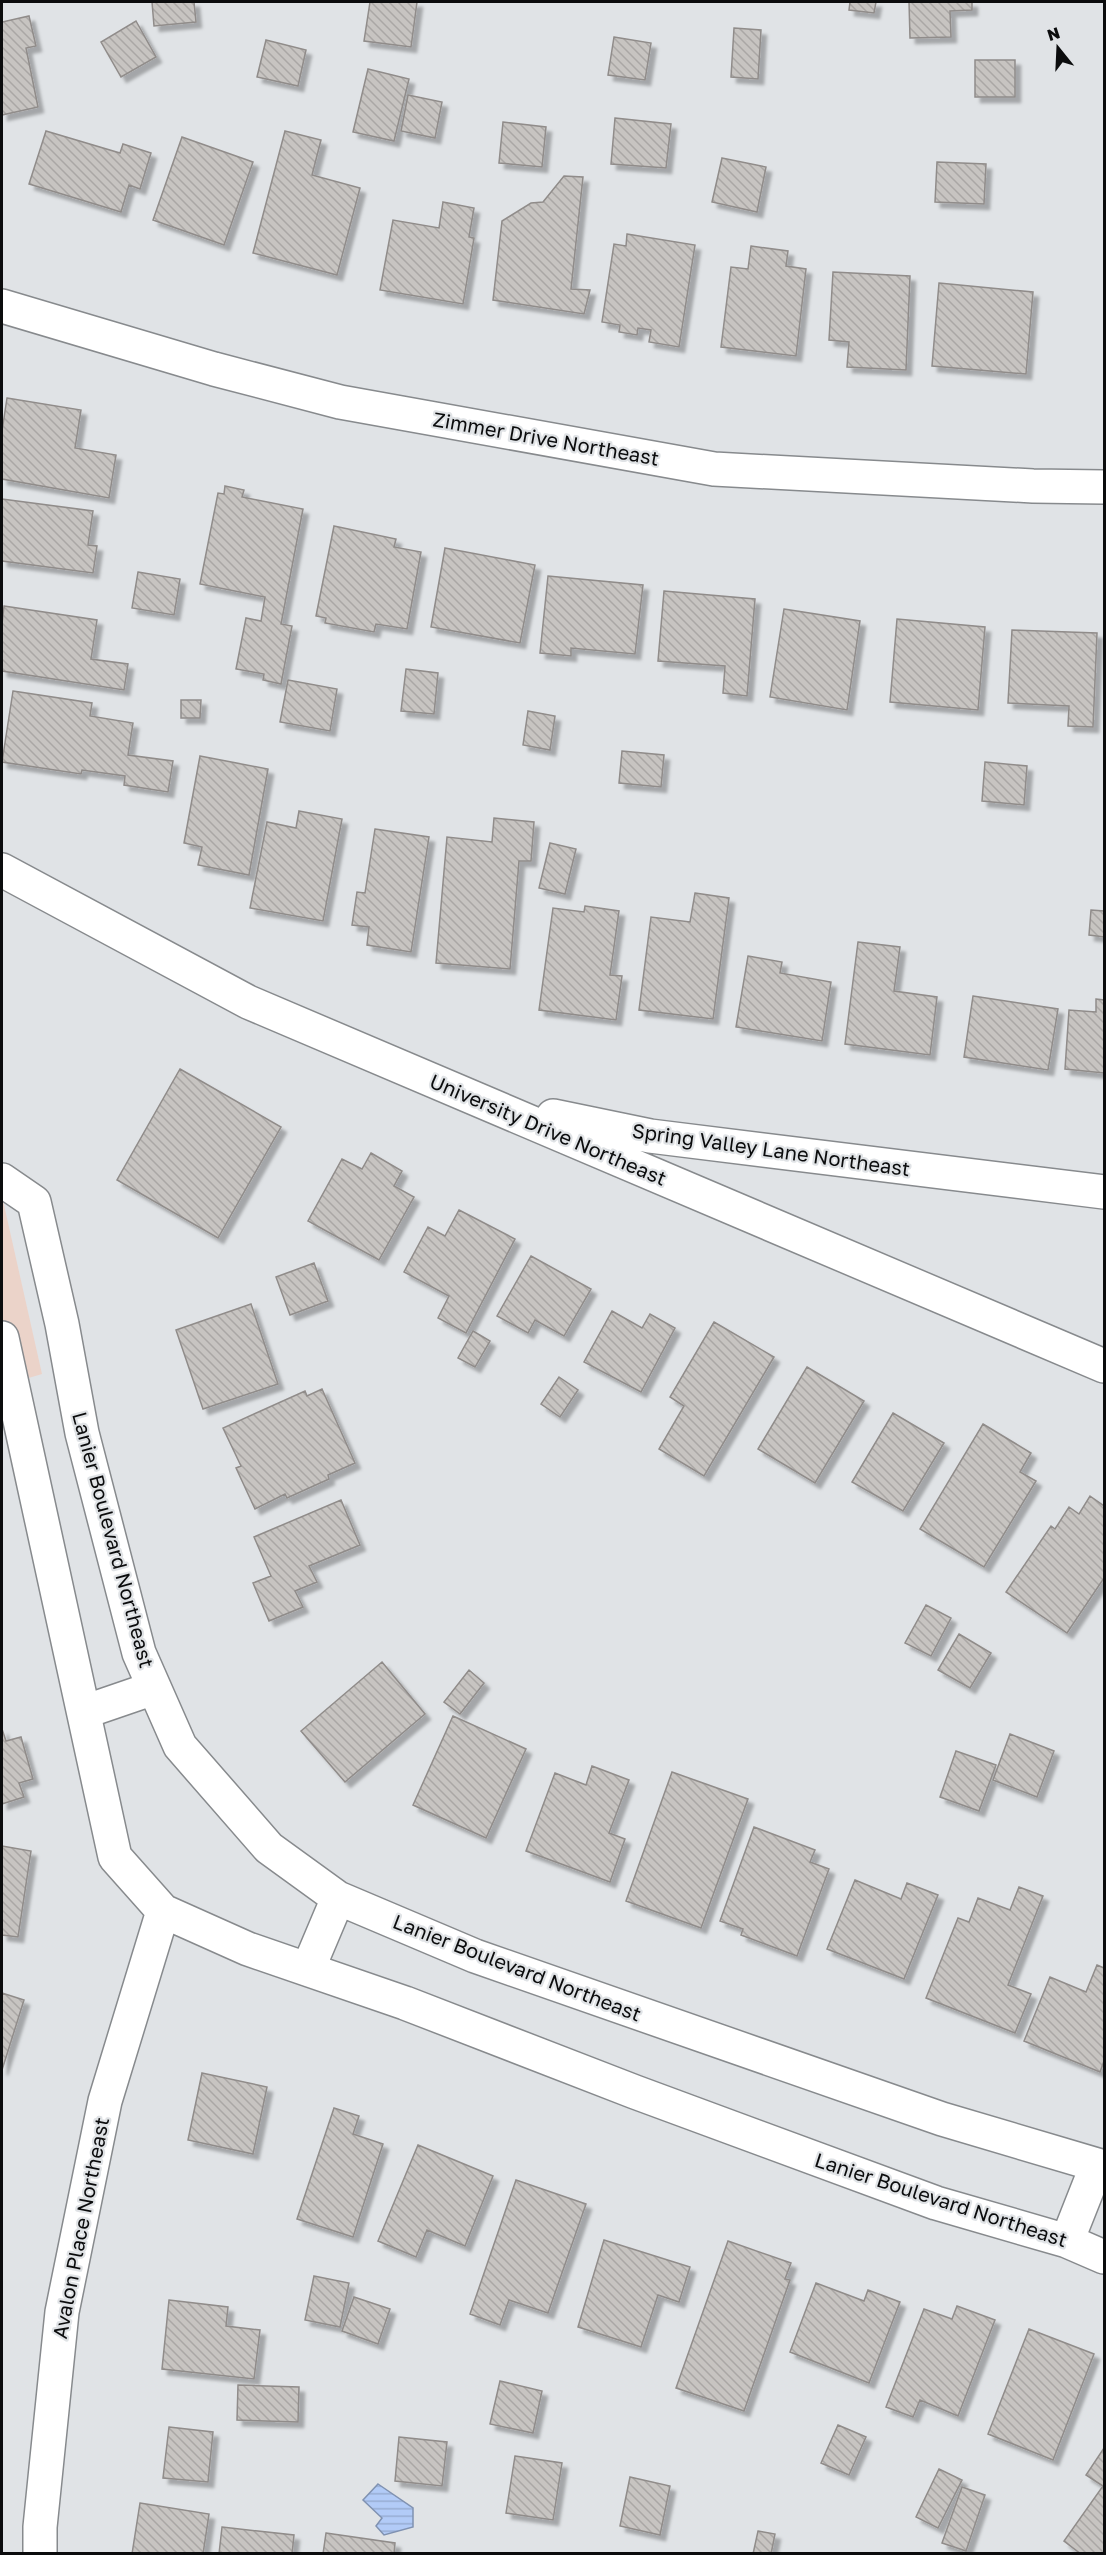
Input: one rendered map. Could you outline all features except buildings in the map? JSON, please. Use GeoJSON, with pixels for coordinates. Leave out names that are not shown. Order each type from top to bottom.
{"type":"FeatureCollection","features":[{"type":"Feature","properties":{"kind":"street","name":"Zimmer Drive Northeast"},"geometry":{"type":"LineString","coordinates":[[2,306],[214,369],[340,402],[714,469],[1033,486],[1104,487]]}},
{"type":"Feature","properties":{"kind":"street","name":"University Drive Northeast"},"geometry":{"type":"LineString","coordinates":[[2,870],[248,1002],[1042,1337],[1104,1366]]}},
{"type":"Feature","properties":{"kind":"street","name":"Spring Valley Lane Northeast"},"geometry":{"type":"LineString","coordinates":[[441,1085],[562,1118],[650,1136],[1104,1192]]}},
{"type":"Feature","properties":{"kind":"street","name":"Lanier Boulevard Northeast"},"geometry":{"type":"LineString","coordinates":[[2,1180],[34,1202],[62,1324],[82,1433],[139,1653],[180,1746],[269,1848],[338,1898],[475,1956],[942,2119],[1101,2166]]}},
{"type":"Feature","properties":{"kind":"street","name":"Lanier Boulevard Northeast"},"geometry":{"type":"LineString","coordinates":[[2,1338],[115,1857],[163,1911],[248,1949],[405,2003],[635,2092],[936,2203],[1067,2241],[1104,2257]]}},
{"type":"Feature","properties":{"kind":"street"},"geometry":{"type":"LineString","coordinates":[[84,1712],[154,1688]]}},
{"type":"Feature","properties":{"kind":"street"},"geometry":{"type":"LineString","coordinates":[[308,1969],[338,1898]]}},
{"type":"Feature","properties":{"kind":"street","name":"Avalon Place Northeast"},"geometry":{"type":"LineString","coordinates":[[40,2553],[40,2527],[62,2312],[105,2101],[163,1911]]}},
{"type":"Feature","properties":{"kind":"street"},"geometry":{"type":"LineString","coordinates":[[1067,2241],[1101,2166]]}},
{"type":"Feature","properties":{"kind":"shaded area"},"geometry":{"type":"Polygon","coordinates":[[[2,1196],[42,1374],[2,1386],[2,1196]]]}},
{"type":"Feature","properties":{"kind":"water"},"geometry":{"type":"Polygon","coordinates":[[[378,2484],[413,2508],[413,2527],[384,2535],[376,2526],[382,2518],[363,2500],[378,2484]]]}}]}
